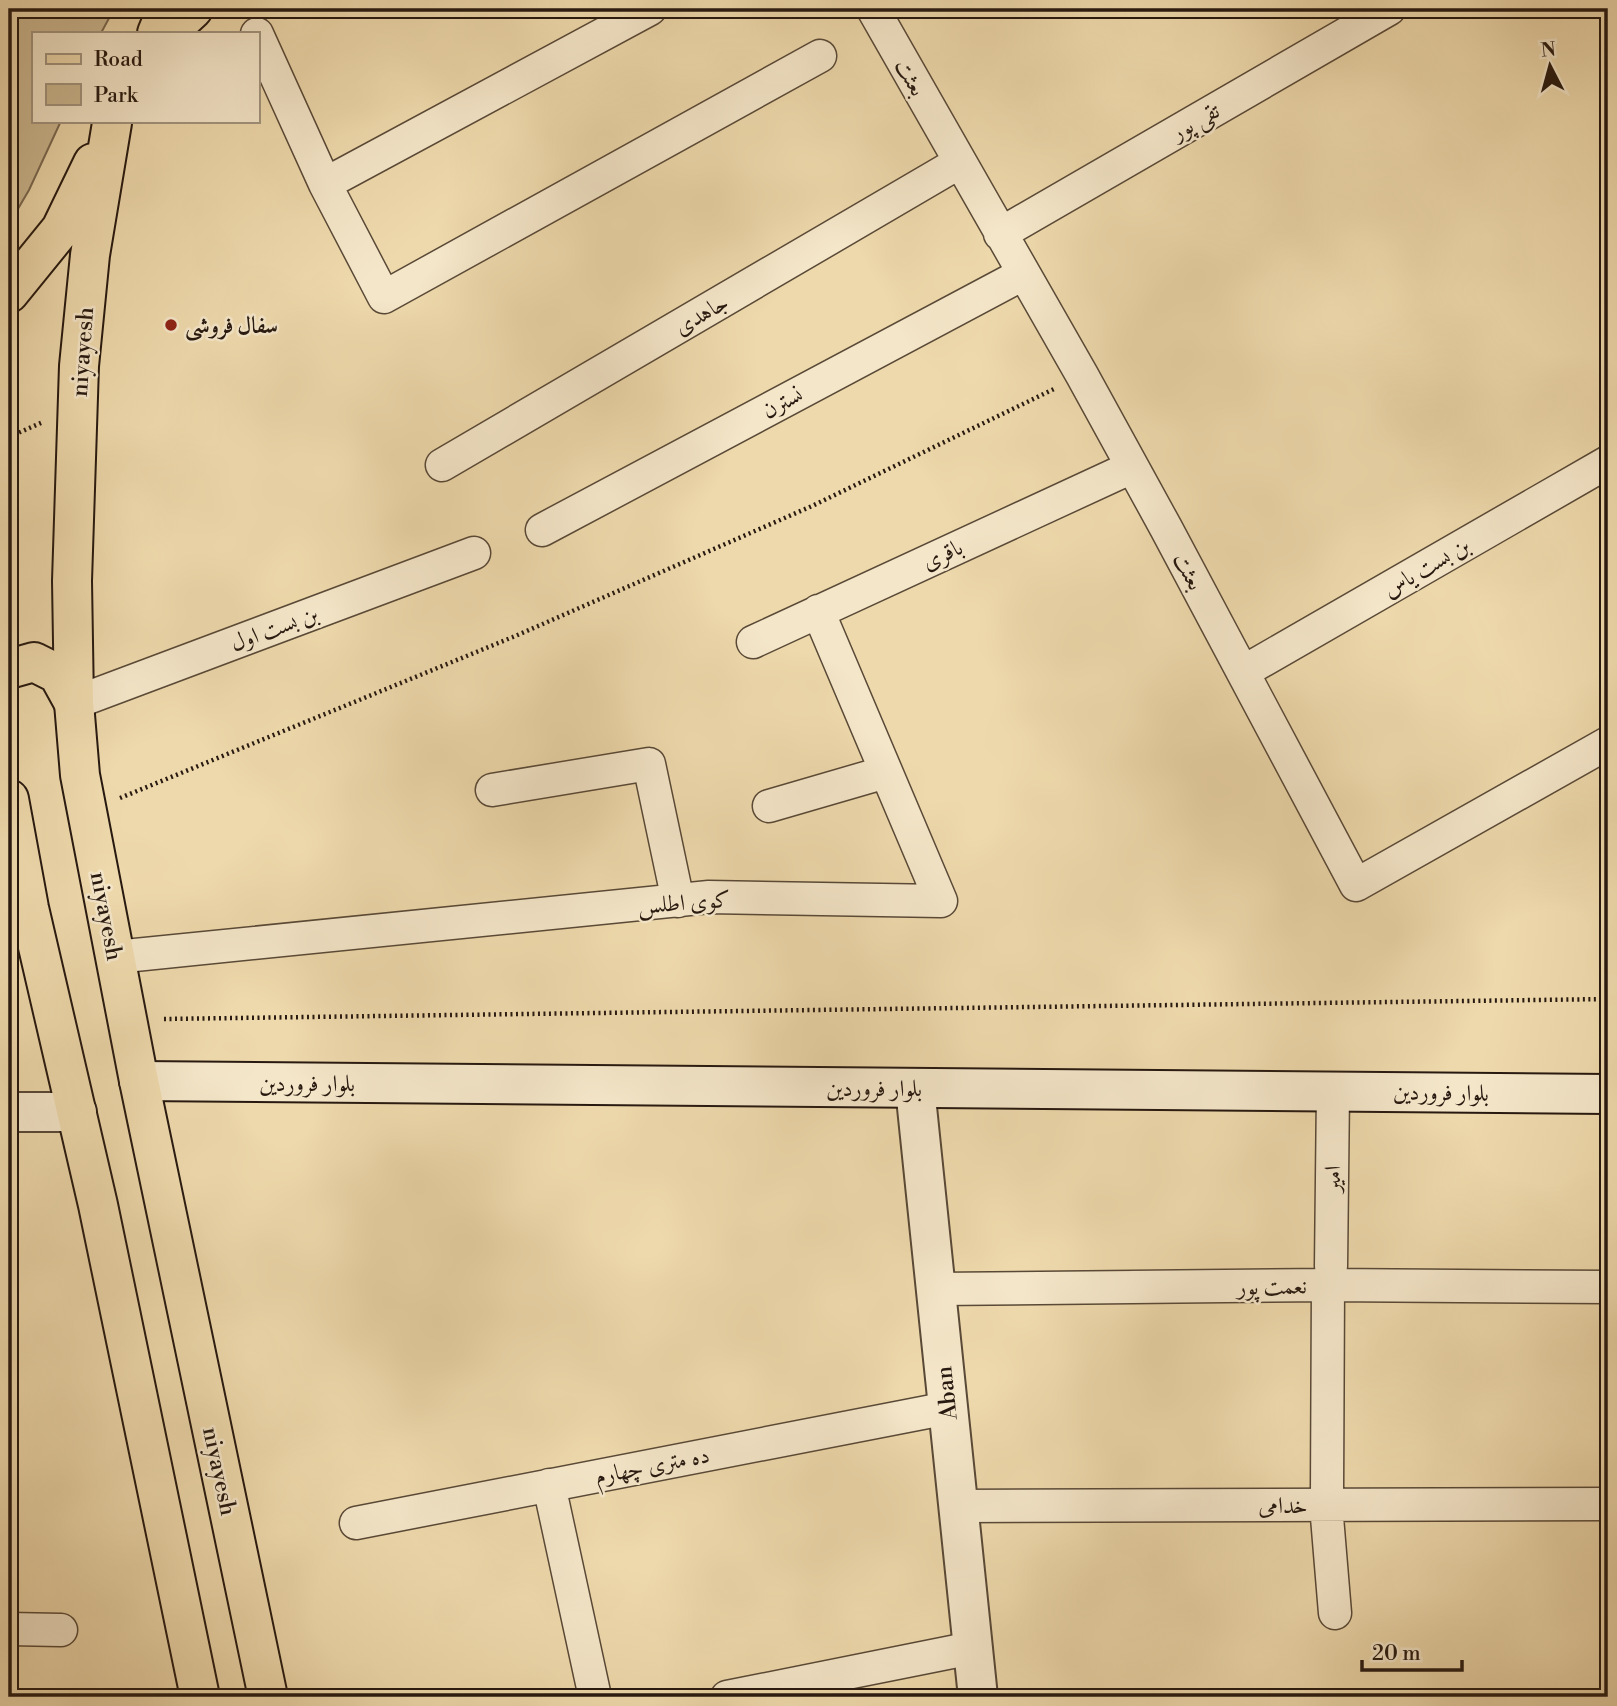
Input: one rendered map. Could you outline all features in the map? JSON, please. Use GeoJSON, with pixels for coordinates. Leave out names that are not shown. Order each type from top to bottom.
{"type":"FeatureCollection","features":[{"type":"Feature","properties":{"kind":"main road"},"geometry":{"type":"LineString","coordinates":[[157,32],[167,9]]}},
{"type":"Feature","properties":{"kind":"main road"},"geometry":{"type":"LineString","coordinates":[[168,32],[193,9]]}},
{"type":"Feature","properties":{"kind":"main road"},"geometry":{"type":"LineString","coordinates":[[9,293],[61,229],[112,122]]}},
{"type":"Feature","properties":{"kind":"main road","name":"niyayesh"},"geometry":{"type":"LineString","coordinates":[[112,122],[90,255],[79,366],[72,581],[74,702],[80,775],[139,1082],[268,1697]]}},
{"type":"Feature","properties":{"kind":"main road"},"geometry":{"type":"LineString","coordinates":[[9,669],[34,662],[58,674],[74,702]]}},
{"type":"Feature","properties":{"kind":"main road"},"geometry":{"type":"LineString","coordinates":[[9,799],[29,908],[98,1205],[200,1697]]}},
{"type":"Feature","properties":{"kind":"main road","name":"بلوار فروردین"},"geometry":{"type":"LineString","coordinates":[[139,1082],[1608,1094]]}},
{"type":"Feature","properties":{"kind":"main road","name":"Aban"},"geometry":{"type":"LineString","coordinates":[[915,1088],[978,1697]]}},
{"type":"Feature","properties":{"kind":"main road"},"geometry":{"type":"LineString","coordinates":[[9,1112],[77,1112]]}},
{"type":"Feature","properties":{"kind":"street"},"geometry":{"type":"LineString","coordinates":[[246,9],[257,32]]}},
{"type":"Feature","properties":{"kind":"street"},"geometry":{"type":"LineString","coordinates":[[325,184],[650,9]]}},
{"type":"Feature","properties":{"kind":"street","name":"تقی پور"},"geometry":{"type":"LineString","coordinates":[[1000,234],[1389,9]]}},
{"type":"Feature","properties":{"kind":"street","name":"بعثت"},"geometry":{"type":"LineString","coordinates":[[885,13],[960,162],[1082,375],[1356,885],[1608,743]]}},
{"type":"Feature","properties":{"kind":"street"},"geometry":{"type":"LineString","coordinates":[[259,37],[325,184],[384,298],[820,56]]}},
{"type":"Feature","properties":{"kind":"street","name":"جاهدی"},"geometry":{"type":"LineString","coordinates":[[442,465],[960,162]]}},
{"type":"Feature","properties":{"kind":"street","name":"نسترن"},"geometry":{"type":"LineString","coordinates":[[542,530],[1023,274]]}},
{"type":"Feature","properties":{"kind":"street","name":"بن بست یاس"},"geometry":{"type":"LineString","coordinates":[[1243,672],[1608,462]]}},
{"type":"Feature","properties":{"kind":"street","name":"باقری"},"geometry":{"type":"LineString","coordinates":[[752,642],[1132,467]]}},
{"type":"Feature","properties":{"kind":"street","name":"بن بست اول"},"geometry":{"type":"LineString","coordinates":[[74,702],[474,553]]}},
{"type":"Feature","properties":{"kind":"street","name":"کوی اطلس"},"geometry":{"type":"LineString","coordinates":[[115,957],[709,897],[941,901],[818,611]]}},
{"type":"Feature","properties":{"kind":"street"},"geometry":{"type":"LineString","coordinates":[[492,790],[649,764],[678,901]]}},
{"type":"Feature","properties":{"kind":"street"},"geometry":{"type":"LineString","coordinates":[[769,806],[886,772]]}},
{"type":"Feature","properties":{"kind":"street","name":"امیر"},"geometry":{"type":"LineString","coordinates":[[1333,1091],[1326,1498],[1335,1613]]}},
{"type":"Feature","properties":{"kind":"street","name":"نعمت پور"},"geometry":{"type":"LineString","coordinates":[[936,1289],[1329,1276],[1608,1287]]}},
{"type":"Feature","properties":{"kind":"street","name":"ده متری چهارم"},"geometry":{"type":"LineString","coordinates":[[356,1523],[948,1408]]}},
{"type":"Feature","properties":{"kind":"street"},"geometry":{"type":"LineString","coordinates":[[550,1485],[595,1697]]}},
{"type":"Feature","properties":{"kind":"street","name":"خدامی"},"geometry":{"type":"LineString","coordinates":[[958,1506],[1326,1498],[1608,1504]]}},
{"type":"Feature","properties":{"kind":"street"},"geometry":{"type":"LineString","coordinates":[[9,1629],[61,1630]]}},
{"type":"Feature","properties":{"kind":"street"},"geometry":{"type":"LineString","coordinates":[[727,1697],[972,1648]]}},
{"type":"Feature","properties":{"kind":"path"},"geometry":{"type":"LineString","coordinates":[[87,811],[538,626],[812,506],[1082,375]]}},
{"type":"Feature","properties":{"kind":"path"},"geometry":{"type":"LineString","coordinates":[[127,1020],[1608,999]]}},
{"type":"Feature","properties":{"kind":"green space"},"geometry":{"type":"Polygon","coordinates":[[[9,9],[114,9],[102,32],[32,32],[32,122],[61,122],[29,190],[9,224],[9,9]]]}},
{"type":"Feature","properties":{"kind":"place","name":"سفال فروشی"},"geometry":{"type":"Point","coordinates":[171,325]}}]}
